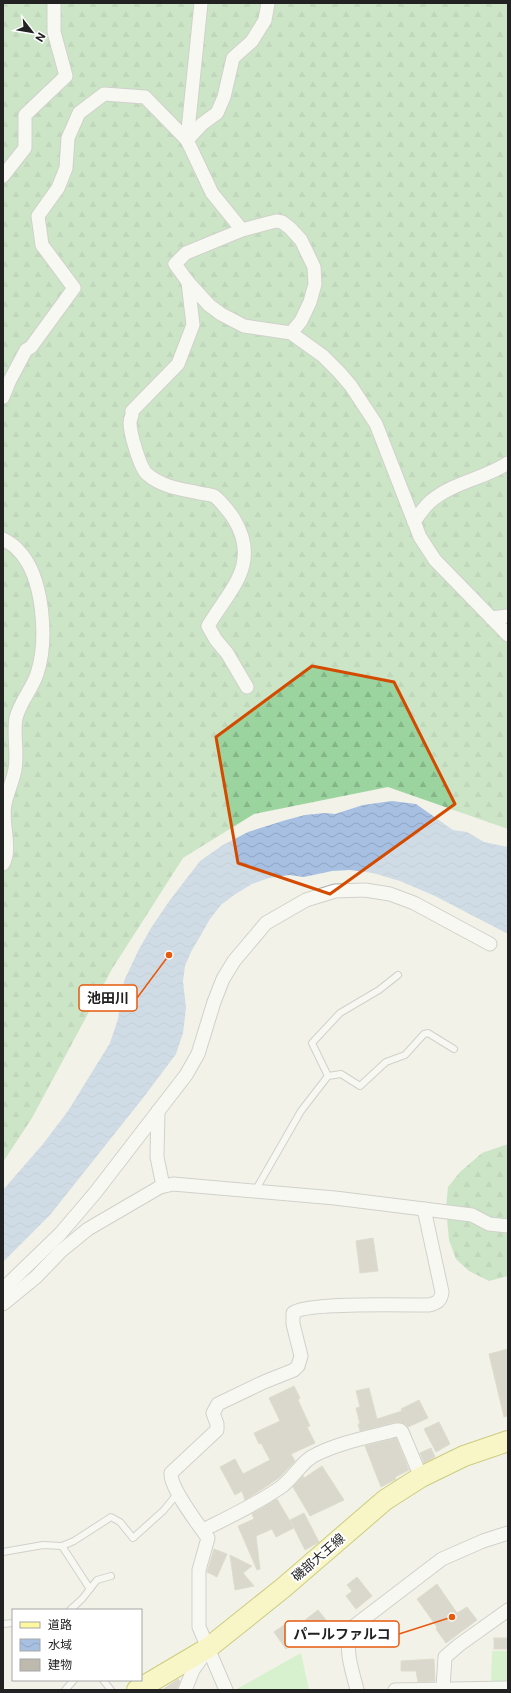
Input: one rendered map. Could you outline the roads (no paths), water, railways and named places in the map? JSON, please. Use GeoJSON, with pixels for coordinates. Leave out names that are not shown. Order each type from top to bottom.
{"type":"FeatureCollection","features":[{"type":"Feature","properties":{"kind":"main road","name":"磯部大王線"},"geometry":{"type":"LineString","coordinates":[[138,1690],[208,1648],[283,1588],[385,1500],[421,1478],[464,1456],[508,1441]]}},
{"type":"Feature","properties":{"kind":"street"},"geometry":{"type":"LineString","coordinates":[[3,176],[26,148],[25,114],[66,76],[54,32],[54,3]]}},
{"type":"Feature","properties":{"kind":"street"},"geometry":{"type":"LineString","coordinates":[[187,140],[201,3]]}},
{"type":"Feature","properties":{"kind":"street"},"geometry":{"type":"LineString","coordinates":[[187,140],[202,124],[218,113],[224,97],[233,58],[252,41],[265,20],[268,3]]}},
{"type":"Feature","properties":{"kind":"street"},"geometry":{"type":"LineString","coordinates":[[3,397],[9,382],[26,350],[31,347],[74,288],[42,245],[38,216],[58,188],[66,168],[68,138],[80,113],[104,94],[145,97],[187,140],[212,193],[242,230]]}},
{"type":"Feature","properties":{"kind":"street"},"geometry":{"type":"LineString","coordinates":[[291,333],[301,321],[310,302],[315,284],[314,268],[309,254],[294,232],[282,222],[276,221],[242,230],[186,253],[175,264],[188,282],[209,305],[221,314],[244,326],[291,333],[323,356],[339,372],[368,409],[384,441],[420,537],[435,560],[508,635]]}},
{"type":"Feature","properties":{"kind":"street"},"geometry":{"type":"LineString","coordinates":[[188,282],[193,326],[178,364],[132,411],[130,423],[136,453],[146,474],[168,487],[214,496],[232,515],[241,531],[245,553],[240,576],[223,605],[218,609],[208,626],[216,640],[227,653],[247,688]]}},
{"type":"Feature","properties":{"kind":"street"},"geometry":{"type":"LineString","coordinates":[[414,522],[427,505],[438,495],[468,481],[497,471],[508,463]]}},
{"type":"Feature","properties":{"kind":"street"},"geometry":{"type":"LineString","coordinates":[[3,539],[18,549],[29,564],[36,584],[42,618],[43,641],[37,674],[17,716],[14,730],[15,769],[4,806],[6,850],[3,864]]}},
{"type":"Feature","properties":{"kind":"street"},"geometry":{"type":"LineString","coordinates":[[491,618],[508,616]]}},
{"type":"Feature","properties":{"kind":"street"},"geometry":{"type":"LineString","coordinates":[[3,1289],[60,1234],[95,1194],[186,1075],[198,1054],[220,985],[234,961],[266,922],[306,900],[335,891],[365,890],[390,894],[414,903],[490,944]]}},
{"type":"Feature","properties":{"kind":"street"},"geometry":{"type":"LineString","coordinates":[[158,1111],[157,1157],[163,1186]]}},
{"type":"Feature","properties":{"kind":"street"},"geometry":{"type":"LineString","coordinates":[[3,1304],[36,1277],[61,1251],[88,1229],[144,1195],[163,1186],[173,1184],[335,1198],[472,1215],[489,1224],[508,1226]]}},
{"type":"Feature","properties":{"kind":"street"},"geometry":{"type":"LineString","coordinates":[[226,1690],[200,1627],[200,1570],[208,1538],[178,1493],[170,1478],[171,1473],[217,1430],[217,1424],[213,1413],[218,1404],[264,1382],[294,1370],[298,1366],[301,1356],[293,1319],[293,1313],[297,1310],[323,1306],[429,1305],[436,1304],[439,1301],[442,1292],[424,1209]]}},
{"type":"Feature","properties":{"kind":"street"},"geometry":{"type":"LineString","coordinates":[[203,1530],[268,1496],[283,1486],[308,1460],[316,1454],[352,1441],[396,1430],[400,1430],[402,1432],[421,1478]]}},
{"type":"Feature","properties":{"kind":"street"},"geometry":{"type":"LineString","coordinates":[[357,1690],[347,1648],[349,1635],[353,1627],[442,1559],[483,1540],[508,1533]]}},
{"type":"Feature","properties":{"kind":"street"},"geometry":{"type":"LineString","coordinates":[[443,1688],[445,1657],[459,1644],[508,1610]]}},
{"type":"Feature","properties":{"kind":"street"},"geometry":{"type":"LineString","coordinates":[[185,1690],[193,1670],[208,1648]]}},
{"type":"Feature","properties":{"kind":"street"},"geometry":{"type":"LineString","coordinates":[[396,1690],[508,1688]]}},
{"type":"Feature","properties":{"kind":"lane"},"geometry":{"type":"LineString","coordinates":[[328,1076],[312,1043],[340,1013],[379,990],[398,975]]}},
{"type":"Feature","properties":{"kind":"lane"},"geometry":{"type":"LineString","coordinates":[[255,1191],[301,1111],[328,1076],[341,1074],[360,1086],[386,1062],[405,1055],[424,1034],[428,1033],[454,1049]]}},
{"type":"Feature","properties":{"kind":"lane"},"geometry":{"type":"LineString","coordinates":[[3,1552],[43,1545],[62,1546],[74,1541],[111,1517],[120,1522],[133,1538],[163,1511],[178,1493]]}},
{"type":"Feature","properties":{"kind":"lane"},"geometry":{"type":"LineString","coordinates":[[62,1546],[90,1589]]}},
{"type":"Feature","properties":{"kind":"lane"},"geometry":{"type":"LineString","coordinates":[[71,1609],[97,1580],[111,1576]]}},
{"type":"Feature","properties":{"kind":"lane"},"geometry":{"type":"LineString","coordinates":[[65,1690],[73,1681]]}},
{"type":"Feature","properties":{"kind":"lane"},"geometry":{"type":"LineString","coordinates":[[104,1681],[112,1690]]}},
{"type":"Feature","properties":{"kind":"water"},"geometry":{"type":"Polygon","coordinates":[[[392,801],[416,804],[453,830],[467,832],[484,842],[508,847],[508,934],[435,896],[400,881],[373,873],[350,870],[332,871],[304,877],[289,875],[269,878],[252,884],[234,895],[221,905],[210,919],[191,952],[185,966],[183,981],[186,1008],[183,1033],[176,1054],[50,1215],[3,1262],[3,1190],[43,1144],[68,1111],[110,1043],[118,1019],[124,981],[138,951],[151,928],[170,900],[200,861],[223,845],[248,832],[286,820],[305,815],[325,813],[335,814],[363,805],[392,801]]]}},
{"type":"Feature","properties":{"kind":"place","name":"池田川"},"geometry":{"type":"Point","coordinates":[169,955]}},
{"type":"Feature","properties":{"kind":"place","name":"パールファルコ"},"geometry":{"type":"Point","coordinates":[452,1617]}}]}
